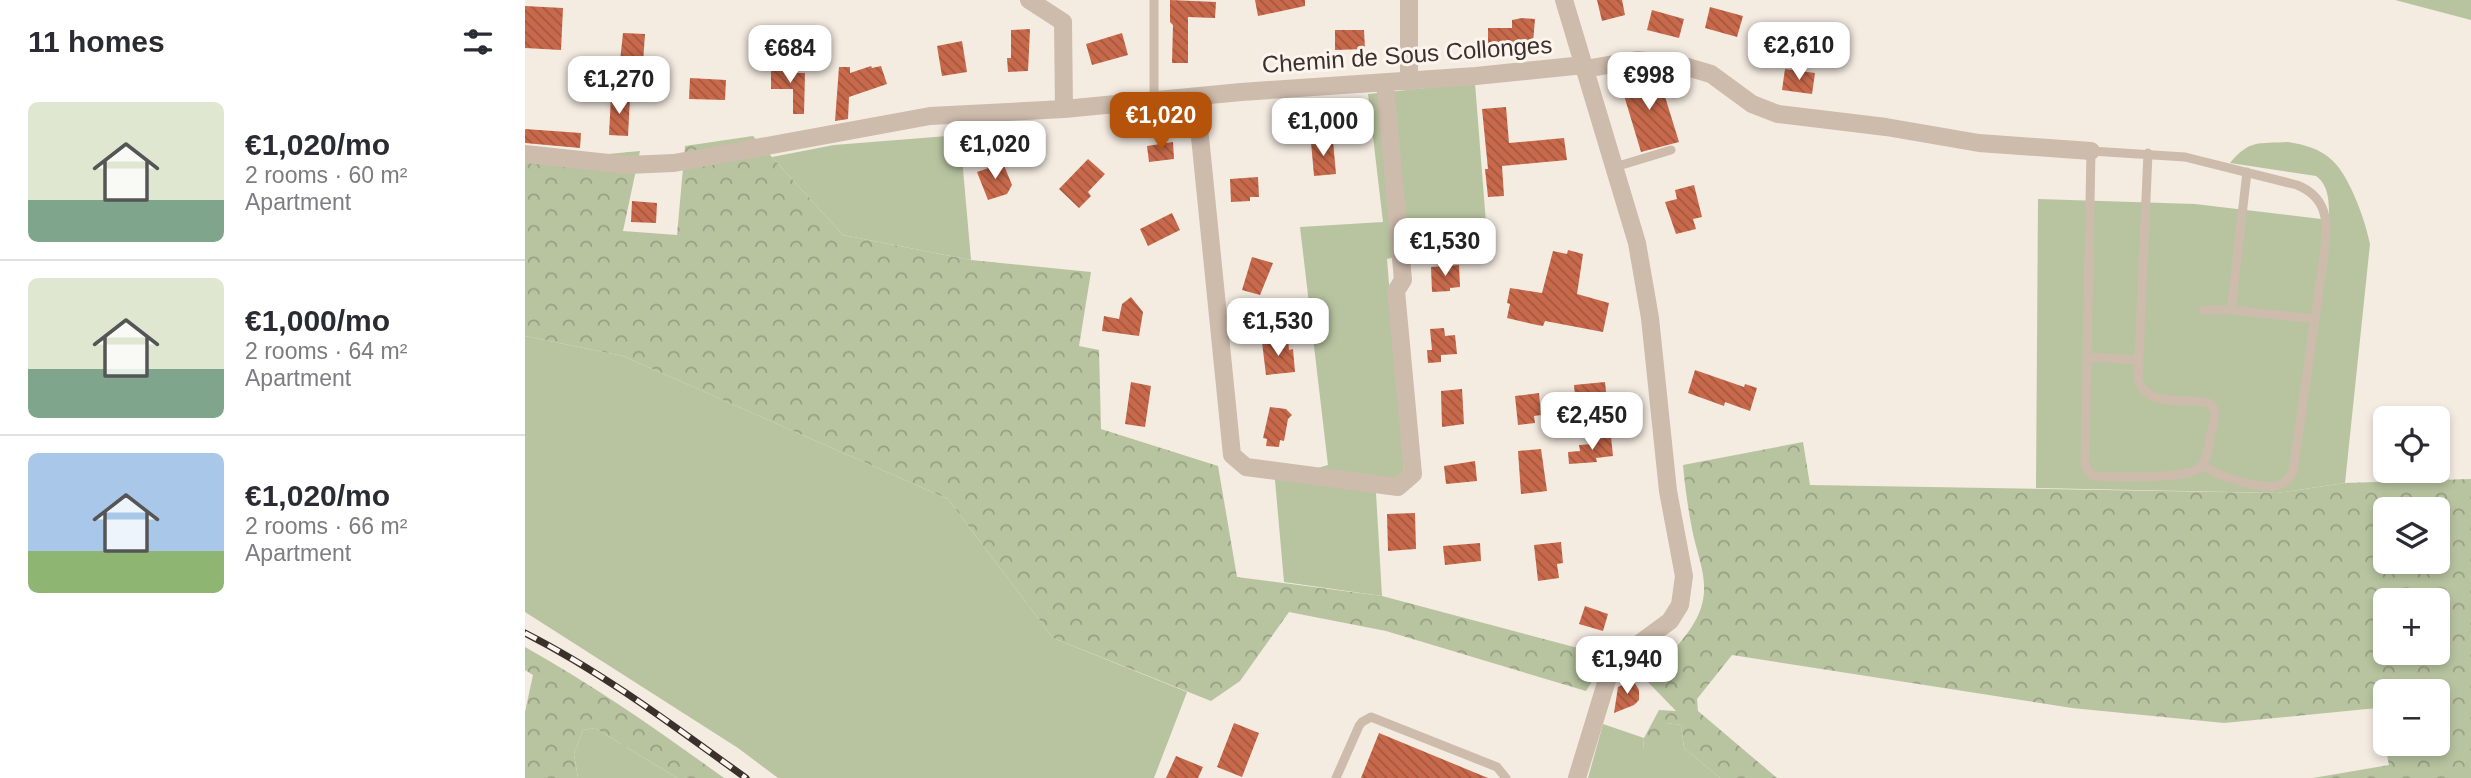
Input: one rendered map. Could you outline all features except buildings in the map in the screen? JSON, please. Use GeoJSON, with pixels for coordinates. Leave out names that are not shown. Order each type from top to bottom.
{"type":"FeatureCollection","features":[{"type":"Feature","properties":{"kind":"street"},"geometry":{"type":"LineString","coordinates":[[1029,0],[1063,22],[1064,109]]}},
{"type":"Feature","properties":{"kind":"street"},"geometry":{"type":"LineString","coordinates":[[1409,0],[1409,82]]}},
{"type":"Feature","properties":{"kind":"street"},"geometry":{"type":"LineString","coordinates":[[1564,0],[1637,243],[1645,284],[1665,472],[1683,567],[1684,586],[1680,605],[1670,621],[1625,654],[1613,668],[1597,704],[1577,778]]}},
{"type":"Feature","properties":{"kind":"street","name":"Chemin de Sous Collonges"},"geometry":{"type":"LineString","coordinates":[[525,155],[627,165],[674,163],[930,116],[1064,109],[1409,82],[1637,60],[1677,64],[1711,74],[1752,104],[1785,115],[1886,127],[1979,143],[2091,150]]}},
{"type":"Feature","properties":{"kind":"street"},"geometry":{"type":"LineString","coordinates":[[1196,97],[1232,455],[1246,467],[1398,487],[1413,474],[1396,291],[1402,280],[1385,83]]}},
{"type":"Feature","properties":{"kind":"lane"},"geometry":{"type":"LineString","coordinates":[[1154,0],[1154,101]]}},
{"type":"Feature","properties":{"kind":"lane"},"geometry":{"type":"LineString","coordinates":[[1615,167],[1671,150]]}},
{"type":"Feature","properties":{"kind":"lane"},"geometry":{"type":"LineString","coordinates":[[2148,153],[2138,380],[2149,395],[2161,399],[2204,401],[2213,406],[2215,416],[2202,465],[2194,471],[2097,476],[2088,472],[2085,464],[2091,150],[2148,153],[2185,157],[2306,189],[2319,200],[2327,219],[2294,467],[2290,477],[2275,486],[2260,485],[2216,473],[2202,465]]}},
{"type":"Feature","properties":{"kind":"lane"},"geometry":{"type":"LineString","coordinates":[[2231,310],[2247,172]]}},
{"type":"Feature","properties":{"kind":"lane"},"geometry":{"type":"LineString","coordinates":[[2204,310],[2231,310],[2315,319]]}},
{"type":"Feature","properties":{"kind":"lane"},"geometry":{"type":"LineString","coordinates":[[2087,357],[2139,360]]}},
{"type":"Feature","properties":{"kind":"lane"},"geometry":{"type":"LineString","coordinates":[[1336,778],[1359,726],[1371,718],[1497,767],[1506,778]]}},
{"type":"Feature","properties":{"kind":"green space"},"geometry":{"type":"Polygon","coordinates":[[[2395,0],[2471,0],[2471,20],[2395,0]]]}},
{"type":"Feature","properties":{"kind":"green space"},"geometry":{"type":"Polygon","coordinates":[[[1475,83],[1487,236],[1387,259],[1404,472],[1376,493],[1382,596],[1284,582],[1275,480],[1328,465],[1300,227],[1383,222],[1368,94],[1475,83]]]}},
{"type":"Feature","properties":{"kind":"green space"},"geometry":{"type":"Polygon","coordinates":[[[960,135],[971,260],[843,235],[772,157],[834,145],[960,135]]]}},
{"type":"Feature","properties":{"kind":"green space"},"geometry":{"type":"Polygon","coordinates":[[[753,136],[843,235],[971,260],[1091,272],[1079,346],[1099,350],[1101,429],[1218,466],[1237,577],[1382,596],[1608,656],[1586,691],[1386,631],[1289,612],[1240,681],[1211,701],[1053,638],[948,499],[623,356],[525,336],[525,157],[555,159],[640,151],[623,231],[677,235],[685,146],[753,136]]]}},
{"type":"Feature","properties":{"kind":"green space"},"geometry":{"type":"Polygon","coordinates":[[[2288,142],[2322,152],[2337,165],[2357,201],[2370,244],[2345,483],[2277,493],[2036,488],[2038,199],[2195,204],[2329,220],[2326,190],[2316,176],[2230,163],[2249,146],[2288,142]]]}},
{"type":"Feature","properties":{"kind":"green space"},"geometry":{"type":"Polygon","coordinates":[[[525,336],[623,356],[948,499],[1053,638],[1187,692],[1154,778],[778,778],[738,748],[525,612],[525,336]]]}},
{"type":"Feature","properties":{"kind":"green space"},"geometry":{"type":"Polygon","coordinates":[[[1803,442],[1810,485],[2277,493],[2345,483],[2450,483],[2450,480],[2471,479],[2471,778],[2313,778],[2389,765],[2387,756],[2450,756],[2450,679],[2373,679],[2373,708],[2224,723],[2072,708],[1732,655],[1697,699],[1698,711],[1777,778],[1720,778],[1684,748],[1681,725],[1666,723],[1666,738],[1654,752],[1643,750],[1644,738],[1659,710],[1676,711],[1645,679],[1691,628],[1703,598],[1703,578],[1683,465],[1803,442]]]}},
{"type":"Feature","properties":{"kind":"green space"},"geometry":{"type":"Polygon","coordinates":[[[525,647],[576,677],[724,778],[677,778],[595,728],[583,730],[574,754],[578,778],[525,778],[525,712],[533,675],[525,670],[525,647]]]}},
{"type":"Feature","properties":{"kind":"green space"},"geometry":{"type":"Polygon","coordinates":[[[1666,723],[1681,725],[1684,748],[1720,778],[1588,778],[1603,724],[1644,738],[1643,750],[1666,723]]]}},
{"type":"Feature","properties":{"kind":"green space"},"geometry":{"type":"Polygon","coordinates":[[[595,728],[677,778],[578,778],[574,754],[583,730],[595,728]]]}},
{"type":"Feature","properties":{"kind":"railway"},"geometry":{"type":"LineString","coordinates":[[525,633],[611,683],[746,778]]}}]}
